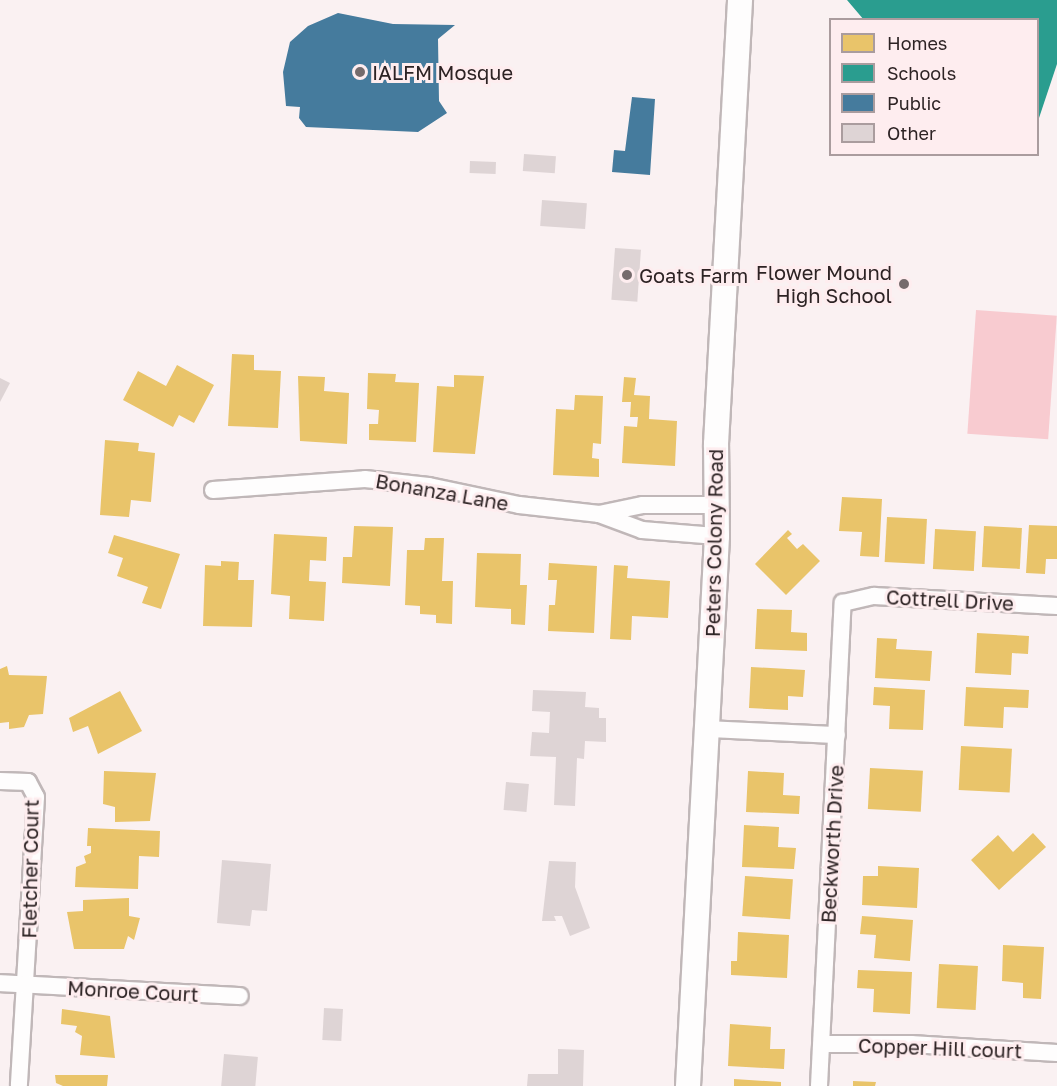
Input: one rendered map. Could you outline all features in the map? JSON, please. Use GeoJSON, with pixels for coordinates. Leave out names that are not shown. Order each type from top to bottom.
{"type":"FeatureCollection","features":[{"type":"Feature","properties":{"kind":"street","name":"Peters Colony Road"},"geometry":{"type":"LineString","coordinates":[[688,1086],[708,729],[717,536],[715,506],[740,0]]}},
{"type":"Feature","properties":{"kind":"street","name":"Bonanza Lane"},"geometry":{"type":"LineString","coordinates":[[213,490],[365,479],[429,486],[519,505],[599,514],[642,530],[717,536]]}},
{"type":"Feature","properties":{"kind":"street","name":"Bonanza Lane"},"geometry":{"type":"LineString","coordinates":[[599,514],[643,505],[715,506]]}},
{"type":"Feature","properties":{"kind":"street","name":"Cottrell Drive"},"geometry":{"type":"LineString","coordinates":[[843,603],[874,596],[1057,606]]}},
{"type":"Feature","properties":{"kind":"street","name":"Beckworth Drive"},"geometry":{"type":"LineString","coordinates":[[819,1086],[843,603]]}},
{"type":"Feature","properties":{"kind":"street"},"geometry":{"type":"LineString","coordinates":[[708,729],[837,735]]}},
{"type":"Feature","properties":{"kind":"street","name":"Fletcher Court"},"geometry":{"type":"LineString","coordinates":[[0,781],[28,782],[36,797],[19,1086]]}},
{"type":"Feature","properties":{"kind":"street"},"geometry":{"type":"LineString","coordinates":[[0,983],[26,985]]}},
{"type":"Feature","properties":{"kind":"street","name":"Monroe Court"},"geometry":{"type":"LineString","coordinates":[[26,985],[240,996]]}},
{"type":"Feature","properties":{"kind":"street","name":"Copper Hill court"},"geometry":{"type":"LineString","coordinates":[[822,1044],[912,1044],[1057,1053]]}},
{"type":"Feature","properties":{"kind":"shaded area"},"geometry":{"type":"Polygon","coordinates":[[[976,310],[1057,316],[1048,439],[967,434],[976,310]]]}},
{"type":"Feature","properties":{"kind":"building: Homes"},"geometry":{"type":"Polygon","coordinates":[[[232,354],[254,355],[254,370],[281,371],[278,428],[228,426],[232,354]]]}},
{"type":"Feature","properties":{"kind":"building: Homes"},"geometry":{"type":"Polygon","coordinates":[[[177,365],[214,385],[194,423],[179,415],[173,427],[123,400],[138,371],[166,386],[177,365]]]}},
{"type":"Feature","properties":{"kind":"building: Homes"},"geometry":{"type":"Polygon","coordinates":[[[368,373],[396,374],[395,382],[419,383],[416,442],[369,440],[369,424],[378,424],[379,410],[367,409],[368,373]]]}},
{"type":"Feature","properties":{"kind":"building: Homes"},"geometry":{"type":"Polygon","coordinates":[[[454,375],[484,376],[475,454],[433,452],[437,386],[454,387],[454,375]]]}},
{"type":"Feature","properties":{"kind":"building: Homes"},"geometry":{"type":"Polygon","coordinates":[[[298,376],[325,377],[324,391],[349,393],[347,444],[300,441],[298,376]]]}},
{"type":"Feature","properties":{"kind":"building: Homes"},"geometry":{"type":"Polygon","coordinates":[[[624,377],[636,378],[634,395],[650,396],[649,419],[677,421],[675,466],[622,463],[624,426],[637,427],[638,417],[630,417],[631,402],[622,402],[624,377]]]}},
{"type":"Feature","properties":{"kind":"building: Homes"},"geometry":{"type":"Polygon","coordinates":[[[575,395],[603,396],[601,444],[593,443],[592,458],[599,459],[599,477],[553,475],[556,409],[574,410],[575,395]]]}},
{"type":"Feature","properties":{"kind":"building: Homes"},"geometry":{"type":"Polygon","coordinates":[[[105,440],[139,443],[138,451],[155,453],[151,502],[131,500],[129,517],[100,515],[105,440]]]}},
{"type":"Feature","properties":{"kind":"building: Homes"},"geometry":{"type":"Polygon","coordinates":[[[842,497],[882,499],[879,557],[860,556],[862,532],[839,531],[842,497]]]}},
{"type":"Feature","properties":{"kind":"building: Homes"},"geometry":{"type":"Polygon","coordinates":[[[887,517],[927,519],[925,564],[885,562],[887,517]]]}},
{"type":"Feature","properties":{"kind":"building: Homes"},"geometry":{"type":"Polygon","coordinates":[[[1029,525],[1057,526],[1057,559],[1046,559],[1045,574],[1026,573],[1029,525]]]}},
{"type":"Feature","properties":{"kind":"building: Homes"},"geometry":{"type":"Polygon","coordinates":[[[354,526],[393,527],[390,586],[342,583],[343,557],[352,557],[354,526]]]}},
{"type":"Feature","properties":{"kind":"building: Homes"},"geometry":{"type":"Polygon","coordinates":[[[984,526],[1022,528],[1020,569],[982,567],[984,526]]]}},
{"type":"Feature","properties":{"kind":"building: Homes"},"geometry":{"type":"Polygon","coordinates":[[[935,529],[976,531],[974,571],[933,569],[935,529]]]}},
{"type":"Feature","properties":{"kind":"building: Homes"},"geometry":{"type":"Polygon","coordinates":[[[788,530],[792,534],[787,538],[797,549],[803,544],[820,561],[786,595],[755,564],[788,530]]]}},
{"type":"Feature","properties":{"kind":"building: Homes"},"geometry":{"type":"Polygon","coordinates":[[[274,534],[327,537],[326,561],[310,560],[309,581],[326,582],[324,621],[289,619],[290,596],[271,594],[274,534]]]}},
{"type":"Feature","properties":{"kind":"building: Homes"},"geometry":{"type":"Polygon","coordinates":[[[114,535],[180,554],[161,609],[142,603],[148,587],[117,576],[123,558],[108,553],[114,535]]]}},
{"type":"Feature","properties":{"kind":"building: Homes"},"geometry":{"type":"Polygon","coordinates":[[[425,538],[444,538],[442,581],[453,581],[452,624],[436,623],[436,615],[420,614],[420,606],[405,605],[407,550],[424,550],[425,538]]]}},
{"type":"Feature","properties":{"kind":"building: Homes"},"geometry":{"type":"Polygon","coordinates":[[[477,553],[521,554],[520,585],[527,585],[525,625],[511,624],[511,609],[475,607],[477,553]]]}},
{"type":"Feature","properties":{"kind":"building: Homes"},"geometry":{"type":"Polygon","coordinates":[[[221,561],[239,562],[238,580],[254,580],[252,627],[203,626],[205,565],[221,566],[221,561]]]}},
{"type":"Feature","properties":{"kind":"building: Homes"},"geometry":{"type":"Polygon","coordinates":[[[549,563],[597,566],[594,633],[548,631],[549,605],[555,605],[557,580],[548,580],[549,563]]]}},
{"type":"Feature","properties":{"kind":"building: Homes"},"geometry":{"type":"Polygon","coordinates":[[[614,565],[628,566],[627,578],[670,581],[668,618],[632,616],[631,640],[610,639],[614,565]]]}},
{"type":"Feature","properties":{"kind":"building: Homes"},"geometry":{"type":"Polygon","coordinates":[[[757,609],[792,610],[791,632],[807,633],[807,651],[755,649],[757,609]]]}},
{"type":"Feature","properties":{"kind":"building: Homes"},"geometry":{"type":"Polygon","coordinates":[[[977,633],[1029,636],[1028,654],[1012,653],[1011,675],[975,673],[977,633]]]}},
{"type":"Feature","properties":{"kind":"building: Homes"},"geometry":{"type":"Polygon","coordinates":[[[877,638],[897,639],[896,649],[932,651],[930,681],[875,678],[877,638]]]}},
{"type":"Feature","properties":{"kind":"building: Homes"},"geometry":{"type":"Polygon","coordinates":[[[7,666],[9,675],[47,676],[43,714],[29,715],[24,727],[9,729],[9,722],[0,723],[0,669],[7,666]]]}},
{"type":"Feature","properties":{"kind":"building: Homes"},"geometry":{"type":"Polygon","coordinates":[[[751,667],[805,670],[803,697],[788,696],[788,710],[749,708],[751,667]]]}},
{"type":"Feature","properties":{"kind":"building: Homes"},"geometry":{"type":"Polygon","coordinates":[[[874,687],[925,690],[923,730],[889,729],[890,706],[873,705],[874,687]]]}},
{"type":"Feature","properties":{"kind":"building: Homes"},"geometry":{"type":"Polygon","coordinates":[[[966,687],[1029,690],[1028,708],[1004,707],[1003,728],[964,726],[966,687]]]}},
{"type":"Feature","properties":{"kind":"building: Homes"},"geometry":{"type":"Polygon","coordinates":[[[120,691],[142,731],[98,754],[88,726],[73,732],[69,718],[120,691]]]}},
{"type":"Feature","properties":{"kind":"building: Homes"},"geometry":{"type":"Polygon","coordinates":[[[961,746],[1012,749],[1010,793],[959,790],[961,746]]]}},
{"type":"Feature","properties":{"kind":"building: Homes"},"geometry":{"type":"Polygon","coordinates":[[[870,768],[923,771],[921,812],[868,809],[870,768]]]}},
{"type":"Feature","properties":{"kind":"building: Homes"},"geometry":{"type":"Polygon","coordinates":[[[104,771],[156,773],[150,821],[115,822],[115,807],[103,804],[104,771]]]}},
{"type":"Feature","properties":{"kind":"building: Homes"},"geometry":{"type":"Polygon","coordinates":[[[748,771],[784,773],[783,795],[800,796],[799,814],[746,812],[748,771]]]}},
{"type":"Feature","properties":{"kind":"building: Homes"},"geometry":{"type":"Polygon","coordinates":[[[744,825],[779,827],[778,847],[796,848],[794,869],[742,867],[744,825]]]}},
{"type":"Feature","properties":{"kind":"building: Homes"},"geometry":{"type":"Polygon","coordinates":[[[88,828],[160,831],[159,857],[139,856],[138,889],[75,887],[76,867],[86,863],[84,856],[91,853],[91,846],[87,846],[88,828]]]}},
{"type":"Feature","properties":{"kind":"building: Homes"},"geometry":{"type":"Polygon","coordinates":[[[1033,833],[1046,847],[999,890],[971,860],[998,835],[1013,852],[1033,833]]]}},
{"type":"Feature","properties":{"kind":"building: Homes"},"geometry":{"type":"Polygon","coordinates":[[[878,866],[919,868],[917,908],[862,905],[863,876],[878,876],[878,866]]]}},
{"type":"Feature","properties":{"kind":"building: Homes"},"geometry":{"type":"Polygon","coordinates":[[[745,876],[793,879],[790,919],[742,916],[745,876]]]}},
{"type":"Feature","properties":{"kind":"building: Homes"},"geometry":{"type":"Polygon","coordinates":[[[129,898],[129,916],[140,918],[134,940],[128,936],[124,949],[74,949],[67,912],[83,911],[83,900],[129,898]]]}},
{"type":"Feature","properties":{"kind":"building: Homes"},"geometry":{"type":"Polygon","coordinates":[[[862,916],[913,920],[910,961],[874,958],[876,935],[860,934],[862,916]]]}},
{"type":"Feature","properties":{"kind":"building: Homes"},"geometry":{"type":"Polygon","coordinates":[[[738,932],[789,935],[787,978],[731,975],[731,961],[737,961],[738,932]]]}},
{"type":"Feature","properties":{"kind":"building: Homes"},"geometry":{"type":"Polygon","coordinates":[[[1003,945],[1044,947],[1041,999],[1023,998],[1023,983],[1002,981],[1003,945]]]}},
{"type":"Feature","properties":{"kind":"building: Homes"},"geometry":{"type":"Polygon","coordinates":[[[939,964],[978,966],[976,1010],[937,1008],[939,964]]]}},
{"type":"Feature","properties":{"kind":"building: Homes"},"geometry":{"type":"Polygon","coordinates":[[[858,970],[912,972],[910,1014],[873,1012],[874,989],[857,988],[858,970]]]}},
{"type":"Feature","properties":{"kind":"building: Homes"},"geometry":{"type":"Polygon","coordinates":[[[62,1009],[110,1016],[115,1058],[80,1055],[82,1036],[75,1032],[77,1026],[61,1024],[62,1009]]]}},
{"type":"Feature","properties":{"kind":"building: Homes"},"geometry":{"type":"Polygon","coordinates":[[[730,1024],[771,1027],[770,1049],[785,1049],[784,1069],[728,1066],[730,1024]]]}},
{"type":"Feature","properties":{"kind":"building: Homes"},"geometry":{"type":"Polygon","coordinates":[[[55,1075],[108,1075],[107,1086],[63,1086],[56,1083],[55,1075]]]}},
{"type":"Feature","properties":{"kind":"building: Homes"},"geometry":{"type":"Polygon","coordinates":[[[734,1079],[781,1082],[781,1086],[734,1086],[734,1079]]]}},
{"type":"Feature","properties":{"kind":"building: Homes"},"geometry":{"type":"Polygon","coordinates":[[[853,1081],[876,1082],[875,1086],[853,1086],[853,1081]]]}},
{"type":"Feature","properties":{"kind":"building: Schools"},"geometry":{"type":"Polygon","coordinates":[[[847,0],[1057,0],[1057,64],[1039,118],[1039,18],[862,18],[847,0]]]}},
{"type":"Feature","properties":{"kind":"building: Public","name":"IALFM Mosque"},"geometry":{"type":"Polygon","coordinates":[[[338,13],[393,24],[455,25],[438,39],[439,101],[447,113],[418,132],[306,127],[299,118],[300,107],[286,106],[283,72],[290,42],[308,26],[338,13]]]}},
{"type":"Feature","properties":{"kind":"building: Public"},"geometry":{"type":"Polygon","coordinates":[[[632,97],[655,99],[650,175],[612,172],[614,150],[625,151],[632,97]]]}},
{"type":"Feature","properties":{"kind":"building: Other"},"geometry":{"type":"Polygon","coordinates":[[[524,154],[556,156],[555,173],[523,171],[524,154]]]}},
{"type":"Feature","properties":{"kind":"building: Other"},"geometry":{"type":"Polygon","coordinates":[[[470,161],[496,162],[496,174],[470,173],[470,161]]]}},
{"type":"Feature","properties":{"kind":"building: Other"},"geometry":{"type":"Polygon","coordinates":[[[542,200],[587,203],[585,229],[540,226],[542,200]]]}},
{"type":"Feature","properties":{"kind":"building: Other","name":"Goats Farm"},"geometry":{"type":"Polygon","coordinates":[[[615,248],[641,250],[637,302],[611,300],[615,248]]]}},
{"type":"Feature","properties":{"kind":"building: Other"},"geometry":{"type":"Polygon","coordinates":[[[0,378],[10,383],[0,402],[0,378]]]}},
{"type":"Feature","properties":{"kind":"building: Other"},"geometry":{"type":"Polygon","coordinates":[[[533,690],[586,692],[585,707],[599,708],[599,718],[606,718],[606,742],[585,741],[584,759],[577,758],[575,806],[554,805],[556,757],[530,756],[532,732],[549,733],[550,712],[532,711],[533,690]]]}},
{"type":"Feature","properties":{"kind":"building: Other"},"geometry":{"type":"Polygon","coordinates":[[[506,782],[529,784],[526,812],[504,810],[506,782]]]}},
{"type":"Feature","properties":{"kind":"building: Other"},"geometry":{"type":"Polygon","coordinates":[[[222,860],[271,864],[267,911],[252,910],[250,926],[217,923],[222,860]]]}},
{"type":"Feature","properties":{"kind":"building: Other"},"geometry":{"type":"Polygon","coordinates":[[[549,861],[576,862],[575,887],[590,928],[570,936],[562,916],[554,916],[556,921],[542,921],[549,861]]]}},
{"type":"Feature","properties":{"kind":"building: Other"},"geometry":{"type":"Polygon","coordinates":[[[324,1008],[343,1009],[341,1041],[322,1040],[324,1008]]]}},
{"type":"Feature","properties":{"kind":"building: Other"},"geometry":{"type":"Polygon","coordinates":[[[558,1049],[584,1050],[583,1086],[527,1086],[528,1074],[558,1074],[558,1049]]]}},
{"type":"Feature","properties":{"kind":"building: Other"},"geometry":{"type":"Polygon","coordinates":[[[224,1054],[258,1057],[255,1086],[221,1086],[224,1054]]]}},
{"type":"Feature","properties":{"kind":"place","name":"IALFM Mosque"},"geometry":{"type":"Point","coordinates":[360,72]}},
{"type":"Feature","properties":{"kind":"place","name":"Goats Farm"},"geometry":{"type":"Point","coordinates":[627,275]}},
{"type":"Feature","properties":{"kind":"place","name":"Flower Mound High School"},"geometry":{"type":"Point","coordinates":[904,284]}}]}
